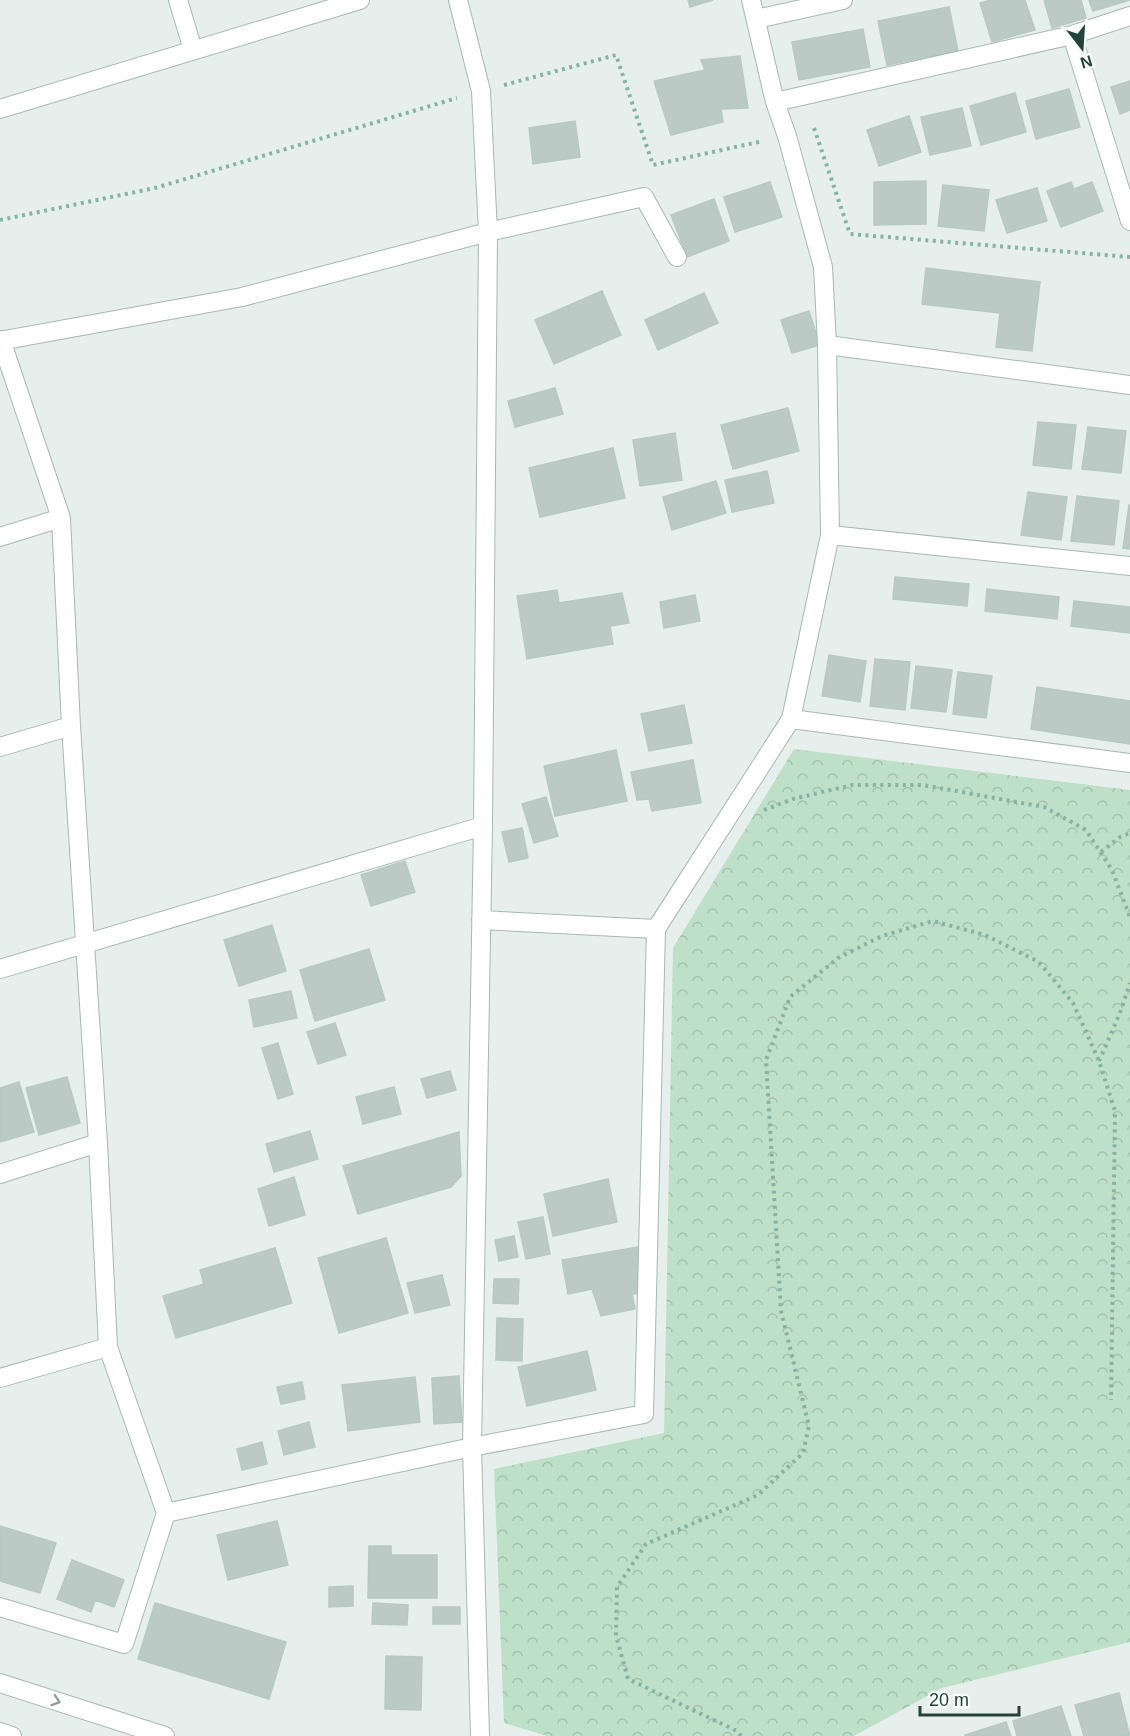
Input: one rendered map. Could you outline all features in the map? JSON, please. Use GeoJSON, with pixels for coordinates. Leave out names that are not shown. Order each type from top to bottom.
{"type":"FeatureCollection","features":[{"type":"Feature","properties":{"kind":"street"},"geometry":{"type":"LineString","coordinates":[[178,0],[193,50]]}},
{"type":"Feature","properties":{"kind":"street"},"geometry":{"type":"LineString","coordinates":[[0,109],[360,0]]}},
{"type":"Feature","properties":{"kind":"street"},"geometry":{"type":"LineString","coordinates":[[458,0],[482,91],[488,232],[483,826],[472,1447],[480,1736]]}},
{"type":"Feature","properties":{"kind":"street"},"geometry":{"type":"LineString","coordinates":[[166,1513],[472,1447],[644,1414],[656,929],[791,719],[830,535],[827,345],[823,267],[776,102],[751,0]]}},
{"type":"Feature","properties":{"kind":"street"},"geometry":{"type":"LineString","coordinates":[[756,19],[843,0]]}},
{"type":"Feature","properties":{"kind":"street"},"geometry":{"type":"LineString","coordinates":[[776,102],[1072,35],[1130,16]]}},
{"type":"Feature","properties":{"kind":"street"},"geometry":{"type":"LineString","coordinates":[[1072,35],[1130,221]]}},
{"type":"Feature","properties":{"kind":"street"},"geometry":{"type":"LineString","coordinates":[[0,1607],[124,1644],[166,1513],[108,1347],[86,942],[70,726],[60,518],[1,341],[242,297],[488,232],[644,197],[676,257]]}},
{"type":"Feature","properties":{"kind":"street"},"geometry":{"type":"LineString","coordinates":[[827,345],[1130,385]]}},
{"type":"Feature","properties":{"kind":"street"},"geometry":{"type":"LineString","coordinates":[[0,537],[60,518]]}},
{"type":"Feature","properties":{"kind":"street"},"geometry":{"type":"LineString","coordinates":[[830,535],[1130,566]]}},
{"type":"Feature","properties":{"kind":"street"},"geometry":{"type":"LineString","coordinates":[[791,719],[1130,763]]}},
{"type":"Feature","properties":{"kind":"street"},"geometry":{"type":"LineString","coordinates":[[0,747],[70,726]]}},
{"type":"Feature","properties":{"kind":"street"},"geometry":{"type":"LineString","coordinates":[[0,969],[483,826]]}},
{"type":"Feature","properties":{"kind":"street"},"geometry":{"type":"LineString","coordinates":[[481,920],[656,929]]}},
{"type":"Feature","properties":{"kind":"street"},"geometry":{"type":"LineString","coordinates":[[0,1174],[98,1143]]}},
{"type":"Feature","properties":{"kind":"street"},"geometry":{"type":"LineString","coordinates":[[0,1378],[108,1347]]}},
{"type":"Feature","properties":{"kind":"street"},"geometry":{"type":"LineString","coordinates":[[0,1683],[165,1736]]}},
{"type":"Feature","properties":{"kind":"street"},"geometry":{"type":"LineString","coordinates":[[0,1732],[12,1736]]}},
{"type":"Feature","properties":{"kind":"path"},"geometry":{"type":"LineString","coordinates":[[0,220],[155,188],[482,91],[616,55],[653,165],[814,128],[850,234],[1130,257]]}},
{"type":"Feature","properties":{"kind":"path"},"geometry":{"type":"LineString","coordinates":[[762,811],[793,799],[852,785],[923,785],[1044,807],[1086,830],[1112,870],[1130,917]]}},
{"type":"Feature","properties":{"kind":"path"},"geometry":{"type":"LineString","coordinates":[[1101,852],[1120,837],[1130,833]]}},
{"type":"Feature","properties":{"kind":"path"},"geometry":{"type":"LineString","coordinates":[[741,1736],[737,1731],[627,1679],[616,1636],[617,1587],[646,1544],[758,1495],[802,1453],[808,1426],[781,1311],[766,1060],[790,997],[838,958],[882,936],[933,921],[985,935],[1039,962],[1073,1003],[1099,1061],[1115,1112],[1111,1400]]}},
{"type":"Feature","properties":{"kind":"path"},"geometry":{"type":"LineString","coordinates":[[1099,1061],[1130,983]]}},
{"type":"Feature","properties":{"kind":"green space"},"geometry":{"type":"Polygon","coordinates":[[[794,749],[1130,790],[1130,1642],[942,1688],[854,1736],[547,1736],[504,1723],[494,1469],[664,1433],[673,948],[794,749]]]}},
{"type":"Feature","properties":{"kind":"building"},"geometry":{"type":"Polygon","coordinates":[[[688,0],[713,0],[690,7],[688,0]]]}},
{"type":"Feature","properties":{"kind":"building"},"geometry":{"type":"Polygon","coordinates":[[[991,0],[1025,0],[1035,30],[992,42],[980,3],[991,0]]]}},
{"type":"Feature","properties":{"kind":"building"},"geometry":{"type":"Polygon","coordinates":[[[1044,0],[1081,0],[1086,18],[1052,28],[1044,0]]]}},
{"type":"Feature","properties":{"kind":"building"},"geometry":{"type":"Polygon","coordinates":[[[1089,0],[1130,0],[1093,11],[1089,0]]]}},
{"type":"Feature","properties":{"kind":"building"},"geometry":{"type":"Polygon","coordinates":[[[949,7],[958,51],[887,65],[878,21],[949,7]]]}},
{"type":"Feature","properties":{"kind":"building"},"geometry":{"type":"Polygon","coordinates":[[[863,29],[870,67],[799,80],[792,42],[863,29]]]}},
{"type":"Feature","properties":{"kind":"building"},"geometry":{"type":"Polygon","coordinates":[[[740,56],[748,108],[721,109],[723,122],[671,135],[654,81],[705,70],[701,60],[740,56]]]}},
{"type":"Feature","properties":{"kind":"building"},"geometry":{"type":"Polygon","coordinates":[[[1130,81],[1130,110],[1120,114],[1111,87],[1130,81]]]}},
{"type":"Feature","properties":{"kind":"building"},"geometry":{"type":"Polygon","coordinates":[[[1069,89],[1080,127],[1036,139],[1026,101],[1069,89]]]}},
{"type":"Feature","properties":{"kind":"building"},"geometry":{"type":"Polygon","coordinates":[[[1015,93],[1026,132],[981,145],[970,106],[1015,93]]]}},
{"type":"Feature","properties":{"kind":"building"},"geometry":{"type":"Polygon","coordinates":[[[962,108],[971,146],[930,155],[921,117],[962,108]]]}},
{"type":"Feature","properties":{"kind":"building"},"geometry":{"type":"Polygon","coordinates":[[[909,116],[921,152],[879,166],[867,130],[909,116]]]}},
{"type":"Feature","properties":{"kind":"building"},"geometry":{"type":"Polygon","coordinates":[[[575,121],[580,157],[533,164],[529,128],[575,121]]]}},
{"type":"Feature","properties":{"kind":"building"},"geometry":{"type":"Polygon","coordinates":[[[926,181],[926,224],[874,225],[874,182],[926,181]]]}},
{"type":"Feature","properties":{"kind":"building"},"geometry":{"type":"Polygon","coordinates":[[[770,182],[782,217],[735,232],[724,197],[770,182]]]}},
{"type":"Feature","properties":{"kind":"building"},"geometry":{"type":"Polygon","coordinates":[[[1071,182],[1074,189],[1092,182],[1103,211],[1061,227],[1047,191],[1071,182]]]}},
{"type":"Feature","properties":{"kind":"building"},"geometry":{"type":"Polygon","coordinates":[[[943,185],[989,190],[984,231],[938,226],[943,185]]]}},
{"type":"Feature","properties":{"kind":"building"},"geometry":{"type":"Polygon","coordinates":[[[1037,188],[1047,221],[1007,233],[996,200],[1037,188]]]}},
{"type":"Feature","properties":{"kind":"building"},"geometry":{"type":"Polygon","coordinates":[[[714,199],[729,241],[687,257],[671,215],[714,199]]]}},
{"type":"Feature","properties":{"kind":"building"},"geometry":{"type":"Polygon","coordinates":[[[926,268],[1040,282],[1032,351],[996,347],[1000,313],[922,304],[926,268]]]}},
{"type":"Feature","properties":{"kind":"building"},"geometry":{"type":"Polygon","coordinates":[[[602,291],[621,335],[554,364],[535,320],[602,291]]]}},
{"type":"Feature","properties":{"kind":"building"},"geometry":{"type":"Polygon","coordinates":[[[704,293],[718,323],[658,350],[645,320],[704,293]]]}},
{"type":"Feature","properties":{"kind":"building"},"geometry":{"type":"Polygon","coordinates":[[[809,311],[820,345],[792,353],[781,320],[809,311]]]}},
{"type":"Feature","properties":{"kind":"building"},"geometry":{"type":"Polygon","coordinates":[[[555,388],[563,414],[515,427],[508,401],[555,388]]]}},
{"type":"Feature","properties":{"kind":"building"},"geometry":{"type":"Polygon","coordinates":[[[788,408],[799,451],[733,469],[721,425],[788,408]]]}},
{"type":"Feature","properties":{"kind":"building"},"geometry":{"type":"Polygon","coordinates":[[[1038,422],[1076,425],[1071,469],[1033,465],[1038,422]]]}},
{"type":"Feature","properties":{"kind":"building"},"geometry":{"type":"Polygon","coordinates":[[[1088,427],[1126,431],[1121,473],[1082,469],[1088,427]]]}},
{"type":"Feature","properties":{"kind":"building"},"geometry":{"type":"Polygon","coordinates":[[[675,433],[682,480],[640,486],[633,440],[675,433]]]}},
{"type":"Feature","properties":{"kind":"building"},"geometry":{"type":"Polygon","coordinates":[[[613,448],[625,498],[540,517],[529,468],[613,448]]]}},
{"type":"Feature","properties":{"kind":"building"},"geometry":{"type":"Polygon","coordinates":[[[767,471],[774,503],[732,512],[725,480],[767,471]]]}},
{"type":"Feature","properties":{"kind":"building"},"geometry":{"type":"Polygon","coordinates":[[[716,481],[726,513],[672,530],[663,497],[716,481]]]}},
{"type":"Feature","properties":{"kind":"building"},"geometry":{"type":"Polygon","coordinates":[[[1028,492],[1067,497],[1061,540],[1021,535],[1028,492]]]}},
{"type":"Feature","properties":{"kind":"building"},"geometry":{"type":"Polygon","coordinates":[[[1077,496],[1119,501],[1114,545],[1071,541],[1077,496]]]}},
{"type":"Feature","properties":{"kind":"building"},"geometry":{"type":"Polygon","coordinates":[[[1130,505],[1130,549],[1123,548],[1130,505]]]}},
{"type":"Feature","properties":{"kind":"building"},"geometry":{"type":"Polygon","coordinates":[[[895,577],[969,584],[967,606],[893,599],[895,577]]]}},
{"type":"Feature","properties":{"kind":"building"},"geometry":{"type":"Polygon","coordinates":[[[987,589],[1059,597],[1057,619],[985,611],[987,589]]]}},
{"type":"Feature","properties":{"kind":"building"},"geometry":{"type":"Polygon","coordinates":[[[557,590],[559,603],[622,593],[629,623],[610,626],[613,644],[527,659],[517,596],[557,590]]]}},
{"type":"Feature","properties":{"kind":"building"},"geometry":{"type":"Polygon","coordinates":[[[695,595],[700,621],[664,628],[660,602],[695,595]]]}},
{"type":"Feature","properties":{"kind":"building"},"geometry":{"type":"Polygon","coordinates":[[[1074,601],[1130,607],[1130,633],[1071,626],[1074,601]]]}},
{"type":"Feature","properties":{"kind":"building"},"geometry":{"type":"Polygon","coordinates":[[[829,655],[866,661],[860,702],[822,696],[829,655]]]}},
{"type":"Feature","properties":{"kind":"building"},"geometry":{"type":"Polygon","coordinates":[[[875,659],[910,662],[905,710],[870,706],[875,659]]]}},
{"type":"Feature","properties":{"kind":"building"},"geometry":{"type":"Polygon","coordinates":[[[916,666],[952,670],[946,712],[911,708],[916,666]]]}},
{"type":"Feature","properties":{"kind":"building"},"geometry":{"type":"Polygon","coordinates":[[[958,672],[992,676],[986,718],[953,714],[958,672]]]}},
{"type":"Feature","properties":{"kind":"building"},"geometry":{"type":"Polygon","coordinates":[[[1037,687],[1130,701],[1130,744],[1031,729],[1037,687]]]}},
{"type":"Feature","properties":{"kind":"building"},"geometry":{"type":"Polygon","coordinates":[[[684,705],[692,743],[649,751],[641,714],[684,705]]]}},
{"type":"Feature","properties":{"kind":"building"},"geometry":{"type":"Polygon","coordinates":[[[616,750],[627,801],[555,816],[544,766],[616,750]]]}},
{"type":"Feature","properties":{"kind":"building"},"geometry":{"type":"Polygon","coordinates":[[[693,760],[701,803],[652,811],[649,799],[637,800],[631,772],[693,760]]]}},
{"type":"Feature","properties":{"kind":"building"},"geometry":{"type":"Polygon","coordinates":[[[546,797],[558,836],[534,843],[522,804],[546,797]]]}},
{"type":"Feature","properties":{"kind":"building"},"geometry":{"type":"Polygon","coordinates":[[[522,828],[528,858],[509,862],[502,832],[522,828]]]}},
{"type":"Feature","properties":{"kind":"building"},"geometry":{"type":"Polygon","coordinates":[[[405,861],[415,892],[371,906],[361,875],[405,861]]]}},
{"type":"Feature","properties":{"kind":"building"},"geometry":{"type":"Polygon","coordinates":[[[272,925],[286,971],[239,986],[224,940],[272,925]]]}},
{"type":"Feature","properties":{"kind":"building"},"geometry":{"type":"Polygon","coordinates":[[[369,949],[385,1000],[315,1021],[300,970],[369,949]]]}},
{"type":"Feature","properties":{"kind":"building"},"geometry":{"type":"Polygon","coordinates":[[[291,991],[297,1018],[254,1027],[249,1000],[291,991]]]}},
{"type":"Feature","properties":{"kind":"building"},"geometry":{"type":"Polygon","coordinates":[[[335,1023],[346,1055],[318,1064],[307,1032],[335,1023]]]}},
{"type":"Feature","properties":{"kind":"building"},"geometry":{"type":"Polygon","coordinates":[[[278,1043],[293,1094],[278,1099],[262,1048],[278,1043]]]}},
{"type":"Feature","properties":{"kind":"building"},"geometry":{"type":"Polygon","coordinates":[[[450,1071],[456,1090],[427,1098],[421,1079],[450,1071]]]}},
{"type":"Feature","properties":{"kind":"building"},"geometry":{"type":"Polygon","coordinates":[[[67,1077],[80,1123],[39,1135],[26,1088],[67,1077]]]}},
{"type":"Feature","properties":{"kind":"building"},"geometry":{"type":"Polygon","coordinates":[[[19,1082],[34,1132],[0,1142],[0,1088],[19,1082]]]}},
{"type":"Feature","properties":{"kind":"building"},"geometry":{"type":"Polygon","coordinates":[[[394,1087],[401,1114],[363,1124],[356,1097],[394,1087]]]}},
{"type":"Feature","properties":{"kind":"building"},"geometry":{"type":"Polygon","coordinates":[[[310,1131],[318,1159],[274,1172],[266,1144],[310,1131]]]}},
{"type":"Feature","properties":{"kind":"building"},"geometry":{"type":"Polygon","coordinates":[[[459,1132],[461,1176],[451,1187],[358,1214],[343,1166],[459,1132]]]}},
{"type":"Feature","properties":{"kind":"building"},"geometry":{"type":"Polygon","coordinates":[[[294,1177],[305,1215],[269,1226],[258,1189],[294,1177]]]}},
{"type":"Feature","properties":{"kind":"building"},"geometry":{"type":"Polygon","coordinates":[[[608,1179],[617,1222],[553,1236],[544,1194],[608,1179]]]}},
{"type":"Feature","properties":{"kind":"building"},"geometry":{"type":"Polygon","coordinates":[[[543,1217],[550,1254],[526,1259],[518,1222],[543,1217]]]}},
{"type":"Feature","properties":{"kind":"building"},"geometry":{"type":"Polygon","coordinates":[[[514,1236],[518,1257],[499,1261],[495,1240],[514,1236]]]}},
{"type":"Feature","properties":{"kind":"building"},"geometry":{"type":"Polygon","coordinates":[[[386,1238],[408,1313],[339,1333],[318,1258],[386,1238]]]}},
{"type":"Feature","properties":{"kind":"building"},"geometry":{"type":"Polygon","coordinates":[[[644,1246],[646,1293],[632,1294],[635,1309],[601,1316],[592,1289],[568,1294],[562,1260],[644,1246]]]}},
{"type":"Feature","properties":{"kind":"building"},"geometry":{"type":"Polygon","coordinates":[[[275,1248],[292,1303],[176,1338],[163,1296],[204,1284],[200,1270],[275,1248]]]}},
{"type":"Feature","properties":{"kind":"building"},"geometry":{"type":"Polygon","coordinates":[[[442,1275],[450,1305],[415,1313],[407,1283],[442,1275]]]}},
{"type":"Feature","properties":{"kind":"building"},"geometry":{"type":"Polygon","coordinates":[[[494,1279],[519,1279],[518,1304],[493,1303],[494,1279]]]}},
{"type":"Feature","properties":{"kind":"building"},"geometry":{"type":"Polygon","coordinates":[[[497,1318],[523,1319],[522,1361],[496,1360],[497,1318]]]}},
{"type":"Feature","properties":{"kind":"building"},"geometry":{"type":"Polygon","coordinates":[[[587,1351],[596,1390],[527,1406],[518,1367],[587,1351]]]}},
{"type":"Feature","properties":{"kind":"building"},"geometry":{"type":"Polygon","coordinates":[[[459,1376],[462,1422],[434,1424],[432,1378],[459,1376]]]}},
{"type":"Feature","properties":{"kind":"building"},"geometry":{"type":"Polygon","coordinates":[[[415,1377],[420,1422],[348,1431],[342,1385],[415,1377]]]}},
{"type":"Feature","properties":{"kind":"building"},"geometry":{"type":"Polygon","coordinates":[[[302,1382],[305,1399],[281,1404],[277,1387],[302,1382]]]}},
{"type":"Feature","properties":{"kind":"building"},"geometry":{"type":"Polygon","coordinates":[[[309,1422],[315,1447],[284,1455],[278,1431],[309,1422]]]}},
{"type":"Feature","properties":{"kind":"building"},"geometry":{"type":"Polygon","coordinates":[[[262,1442],[267,1464],[242,1470],[237,1449],[262,1442]]]}},
{"type":"Feature","properties":{"kind":"building"},"geometry":{"type":"Polygon","coordinates":[[[277,1521],[288,1565],[228,1580],[217,1535],[277,1521]]]}},
{"type":"Feature","properties":{"kind":"building"},"geometry":{"type":"Polygon","coordinates":[[[0,1526],[56,1543],[40,1593],[0,1581],[0,1526]]]}},
{"type":"Feature","properties":{"kind":"building"},"geometry":{"type":"Polygon","coordinates":[[[369,1546],[391,1546],[391,1555],[437,1555],[437,1598],[368,1598],[369,1546]]]}},
{"type":"Feature","properties":{"kind":"building"},"geometry":{"type":"Polygon","coordinates":[[[72,1560],[124,1580],[114,1607],[95,1600],[91,1612],[57,1599],[72,1560]]]}},
{"type":"Feature","properties":{"kind":"building"},"geometry":{"type":"Polygon","coordinates":[[[353,1586],[353,1606],[329,1607],[329,1587],[353,1586]]]}},
{"type":"Feature","properties":{"kind":"building"},"geometry":{"type":"Polygon","coordinates":[[[155,1603],[286,1642],[269,1699],[138,1659],[155,1603]]]}},
{"type":"Feature","properties":{"kind":"building"},"geometry":{"type":"Polygon","coordinates":[[[373,1603],[408,1605],[407,1625],[372,1624],[373,1603]]]}},
{"type":"Feature","properties":{"kind":"building"},"geometry":{"type":"Polygon","coordinates":[[[433,1607],[460,1607],[460,1624],[433,1624],[433,1607]]]}},
{"type":"Feature","properties":{"kind":"building"},"geometry":{"type":"Polygon","coordinates":[[[386,1656],[422,1657],[421,1710],[385,1709],[386,1656]]]}},
{"type":"Feature","properties":{"kind":"building"},"geometry":{"type":"Polygon","coordinates":[[[1119,1693],[1130,1736],[1084,1736],[1075,1705],[1119,1693]]]}},
{"type":"Feature","properties":{"kind":"building"},"geometry":{"type":"Polygon","coordinates":[[[1061,1706],[1071,1736],[1017,1736],[1013,1721],[1061,1706]]]}},
{"type":"Feature","properties":{"kind":"building"},"geometry":{"type":"Polygon","coordinates":[[[1006,1722],[1011,1736],[965,1735],[1006,1722]]]}}]}
